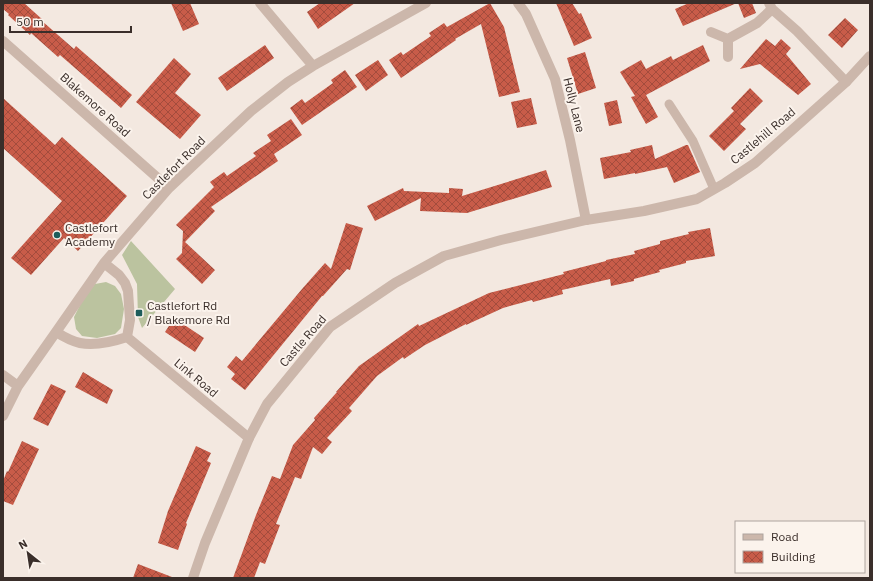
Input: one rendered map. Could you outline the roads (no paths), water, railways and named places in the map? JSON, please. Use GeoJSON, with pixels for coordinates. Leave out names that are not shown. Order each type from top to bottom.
{"type":"FeatureCollection","features":[{"type":"Feature","properties":{"kind":"street"},"geometry":{"type":"LineString","coordinates":[[260,3],[313,66]]}},
{"type":"Feature","properties":{"kind":"street","name":"Castlefort Road"},"geometry":{"type":"LineString","coordinates":[[3,416],[18,386],[104,263],[169,188],[251,111],[288,82],[313,66],[426,3]]}},
{"type":"Feature","properties":{"kind":"street","name":"Holly Lane"},"geometry":{"type":"LineString","coordinates":[[518,3],[526,14],[554,79],[570,140],[586,220]]}},
{"type":"Feature","properties":{"kind":"street"},"geometry":{"type":"LineString","coordinates":[[728,39],[757,23],[771,6],[846,82]]}},
{"type":"Feature","properties":{"kind":"street"},"geometry":{"type":"LineString","coordinates":[[711,32],[728,39]]}},
{"type":"Feature","properties":{"kind":"street"},"geometry":{"type":"LineString","coordinates":[[728,39],[728,57]]}},
{"type":"Feature","properties":{"kind":"street","name":"Blakemore Road"},"geometry":{"type":"LineString","coordinates":[[3,41],[169,188]]}},
{"type":"Feature","properties":{"kind":"street","name":"Castlehill Road"},"geometry":{"type":"LineString","coordinates":[[586,220],[644,211],[682,203],[697,199],[725,183],[755,164],[846,82],[870,56]]}},
{"type":"Feature","properties":{"kind":"street","name":"Castle Road"},"geometry":{"type":"LineString","coordinates":[[193,578],[205,543],[249,438],[267,404],[330,327],[395,283],[444,256],[501,240],[586,220]]}},
{"type":"Feature","properties":{"kind":"street"},"geometry":{"type":"LineString","coordinates":[[56,332],[68,339],[80,343],[114,341],[127,337],[130,320],[128,291],[125,283],[119,275],[104,263]]}},
{"type":"Feature","properties":{"kind":"street","name":"Link Road"},"geometry":{"type":"LineString","coordinates":[[127,337],[249,438]]}},
{"type":"Feature","properties":{"kind":"street"},"geometry":{"type":"LineString","coordinates":[[3,375],[18,386]]}},
{"type":"Feature","properties":{"kind":"lane"},"geometry":{"type":"LineString","coordinates":[[669,104],[693,140],[714,189]]}},
{"type":"Feature","properties":{"kind":"place","name":"Castlefort Academy"},"geometry":{"type":"Point","coordinates":[57,235]}},
{"type":"Feature","properties":{"kind":"place","name":"Castlefort Rd / Blakemore Rd"},"geometry":{"type":"Point","coordinates":[139,313]}}]}
